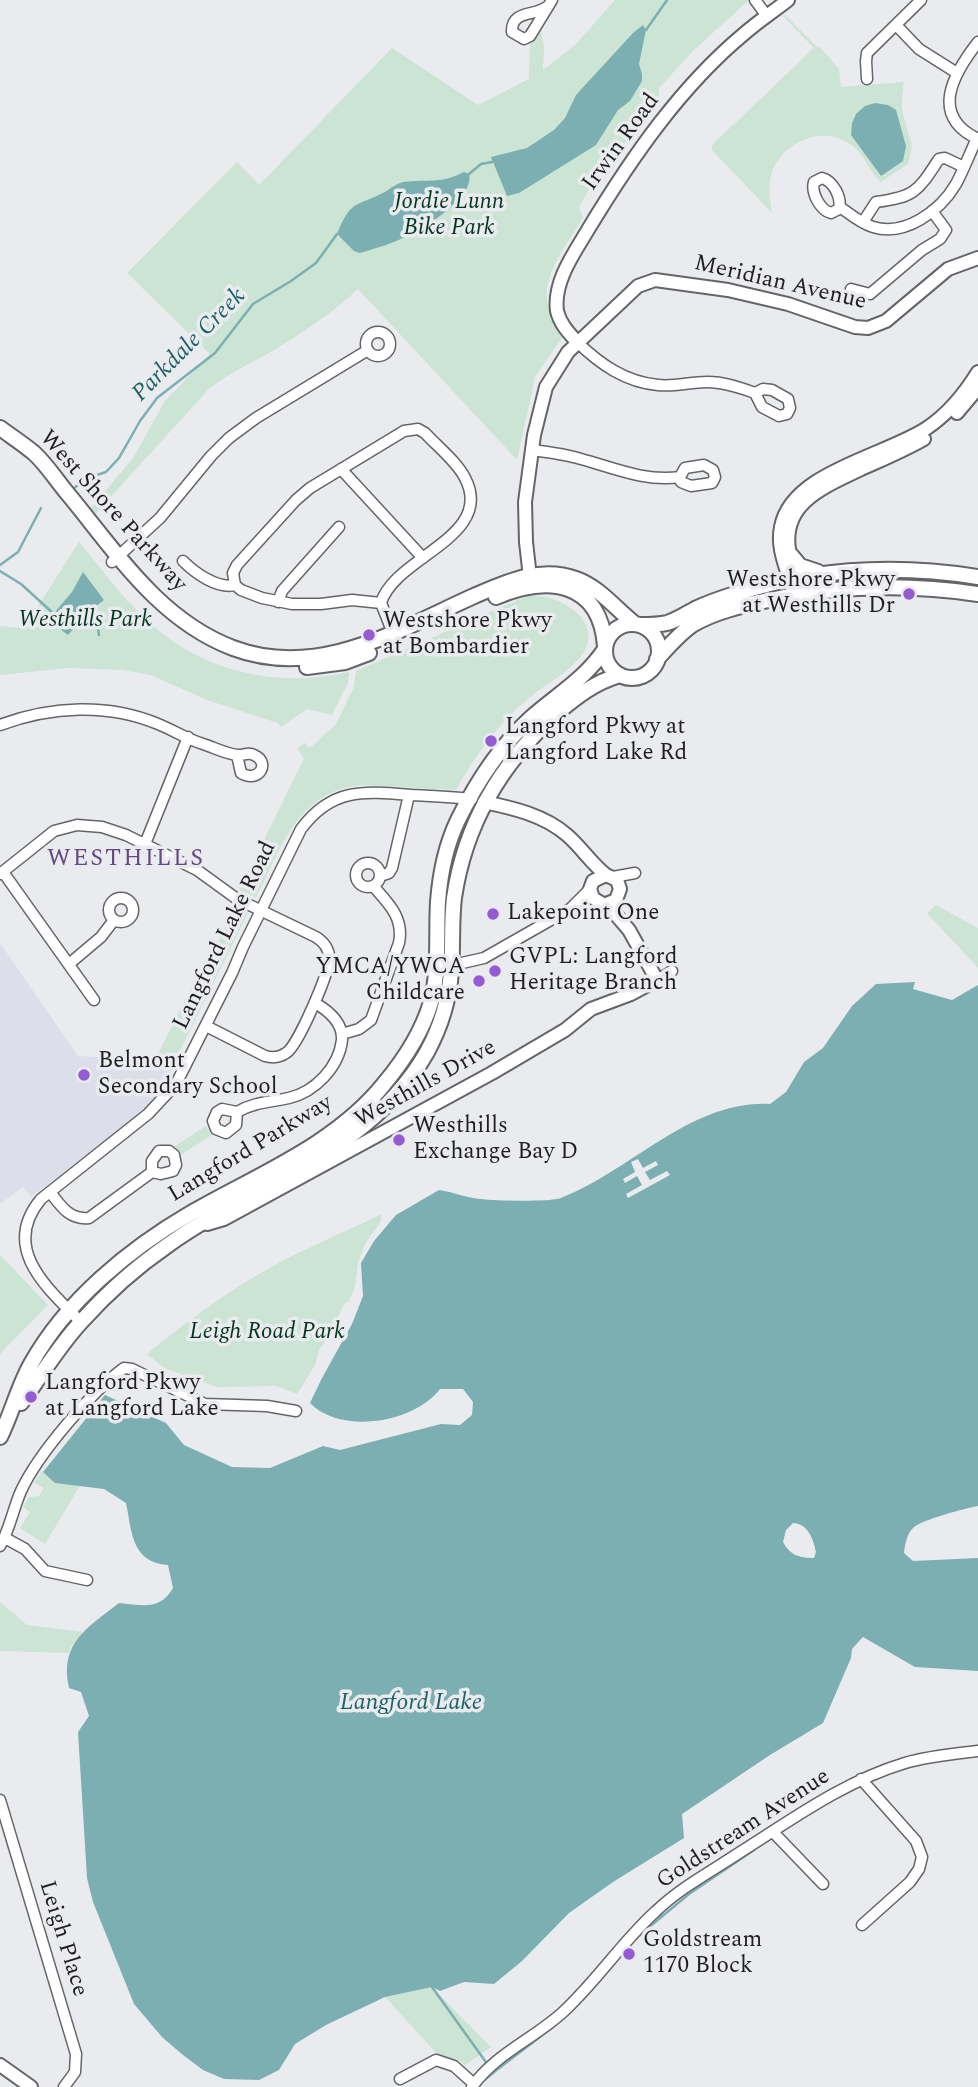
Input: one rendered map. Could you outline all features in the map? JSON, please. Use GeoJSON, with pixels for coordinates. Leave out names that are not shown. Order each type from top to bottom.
{"type":"FeatureCollection","features":[{"type":"Feature","properties":{"kind":"main road","name":"West Shore Parkway"},"geometry":{"type":"LineString","coordinates":[[0,428],[17,440],[48,484],[115,559],[150,593],[193,628],[234,648],[257,655],[300,659],[350,650],[394,637],[506,583],[565,576],[578,580],[600,594],[637,625]]}},
{"type":"Feature","properties":{"kind":"main road"},"geometry":{"type":"LineString","coordinates":[[790,554],[800,566],[826,573]]}},
{"type":"Feature","properties":{"kind":"main road"},"geometry":{"type":"LineString","coordinates":[[978,577],[884,569],[790,575],[714,601],[667,623],[627,624],[613,632],[605,648],[608,664],[620,675],[641,676],[654,666],[657,659],[682,632],[704,619],[744,605],[794,595],[876,585],[930,587],[978,594]]}},
{"type":"Feature","properties":{"kind":"main road","name":"West Shore Parkway"},"geometry":{"type":"LineString","coordinates":[[530,581],[573,590],[585,597],[601,619],[605,648]]}},
{"type":"Feature","properties":{"kind":"main road"},"geometry":{"type":"LineString","coordinates":[[637,625],[653,635],[657,642],[657,659]]}},
{"type":"Feature","properties":{"kind":"main road","name":"Langford Parkway"},"geometry":{"type":"LineString","coordinates":[[9,1418],[81,1322],[143,1263],[196,1227],[323,1156],[371,1120],[393,1097],[427,1052],[445,1006],[438,903],[442,874],[457,823],[469,799],[517,731],[583,676],[605,648]]}},
{"type":"Feature","properties":{"kind":"main road","name":"Langford Parkway"},"geometry":{"type":"LineString","coordinates":[[0,1437],[30,1367],[69,1310],[144,1244],[185,1216],[305,1150],[358,1111],[389,1078],[419,1033],[431,1003],[444,964],[458,873],[467,841],[484,802],[508,764],[539,729],[589,688],[620,675]]}},
{"type":"Feature","properties":{"kind":"street"},"geometry":{"type":"LineString","coordinates":[[755,0],[767,16]]}},
{"type":"Feature","properties":{"kind":"street","name":"Irwin Road"},"geometry":{"type":"LineString","coordinates":[[577,342],[562,324],[558,312],[558,291],[571,258],[618,180],[664,118],[734,43],[788,0]]}},
{"type":"Feature","properties":{"kind":"street"},"geometry":{"type":"LineString","coordinates":[[867,79],[867,53],[921,0]]}},
{"type":"Feature","properties":{"kind":"street"},"geometry":{"type":"LineString","coordinates":[[895,25],[919,49],[957,73]]}},
{"type":"Feature","properties":{"kind":"street"},"geometry":{"type":"LineString","coordinates":[[840,207],[874,227],[895,229],[932,211],[948,195],[977,139],[959,127],[950,112],[949,95],[957,73],[978,43]]}},
{"type":"Feature","properties":{"kind":"street"},"geometry":{"type":"LineString","coordinates":[[863,222],[876,202],[895,201],[911,193],[927,178],[939,159],[946,158],[964,167]]}},
{"type":"Feature","properties":{"kind":"street"},"geometry":{"type":"LineString","coordinates":[[851,289],[870,294],[922,250],[943,236],[945,227],[932,211]]}},
{"type":"Feature","properties":{"kind":"street","name":"Meridian Avenue"},"geometry":{"type":"LineString","coordinates":[[530,581],[524,522],[531,450],[540,403],[561,361],[577,342],[638,286],[655,280],[749,294],[855,327],[868,328],[886,321],[948,269],[978,258]]}},
{"type":"Feature","properties":{"kind":"street"},"geometry":{"type":"LineString","coordinates":[[577,342],[608,368],[636,381],[670,386],[720,383],[755,393]]}},
{"type":"Feature","properties":{"kind":"street"},"geometry":{"type":"LineString","coordinates":[[115,559],[160,518],[229,438],[256,418],[368,350]]}},
{"type":"Feature","properties":{"kind":"street"},"geometry":{"type":"LineString","coordinates":[[790,575],[783,562],[780,530],[786,510],[800,493],[819,479],[927,428],[957,401],[978,372]]}},
{"type":"Feature","properties":{"kind":"street"},"geometry":{"type":"LineString","coordinates":[[794,595],[790,575],[789,531],[793,517],[810,496],[926,438],[953,417],[978,388]]}},
{"type":"Feature","properties":{"kind":"street"},"geometry":{"type":"LineString","coordinates":[[235,585],[233,573],[237,565],[310,488],[410,429],[422,430],[466,479],[470,506],[459,528],[390,584],[381,603],[394,637]]}},
{"type":"Feature","properties":{"kind":"street"},"geometry":{"type":"LineString","coordinates":[[531,450],[580,458],[649,478],[680,477]]}},
{"type":"Feature","properties":{"kind":"street"},"geometry":{"type":"LineString","coordinates":[[341,469],[423,558]]}},
{"type":"Feature","properties":{"kind":"street"},"geometry":{"type":"LineString","coordinates":[[278,602],[282,591],[339,527]]}},
{"type":"Feature","properties":{"kind":"street"},"geometry":{"type":"LineString","coordinates":[[183,561],[190,568],[223,586],[235,585],[248,593],[278,602],[321,604],[352,600],[381,603]]}},
{"type":"Feature","properties":{"kind":"street"},"geometry":{"type":"LineString","coordinates":[[0,725],[45,712],[102,710],[144,719],[237,755]]}},
{"type":"Feature","properties":{"kind":"street"},"geometry":{"type":"LineString","coordinates":[[145,844],[188,737]]}},
{"type":"Feature","properties":{"kind":"street","name":"Langford Lake Road"},"geometry":{"type":"LineString","coordinates":[[81,1322],[31,1271],[22,1250],[22,1232],[28,1213],[50,1192],[159,1105],[176,1084],[301,829],[319,809],[339,797],[357,793],[469,799],[538,817],[566,834],[584,854],[618,882],[620,906],[629,930],[657,980]]}},
{"type":"Feature","properties":{"kind":"street"},"geometry":{"type":"LineString","coordinates":[[380,876],[389,873],[392,868],[409,794]]}},
{"type":"Feature","properties":{"kind":"street"},"geometry":{"type":"LineString","coordinates":[[94,1000],[1,873],[46,836],[65,827],[102,827],[145,844],[205,874],[230,895],[316,937],[326,947],[329,963],[315,1003],[293,1046],[286,1053],[278,1057],[265,1056],[206,1027]]}},
{"type":"Feature","properties":{"kind":"street","name":"Langford Lake Road"},"geometry":{"type":"LineString","coordinates":[[584,854],[596,894],[629,930]]}},
{"type":"Feature","properties":{"kind":"street"},"geometry":{"type":"LineString","coordinates":[[342,1034],[359,1029],[371,1020],[399,943],[400,924],[396,913],[373,887],[361,885],[358,881],[356,872],[363,864],[373,864],[379,871],[378,883],[373,887]]}},
{"type":"Feature","properties":{"kind":"street"},"geometry":{"type":"LineString","coordinates":[[444,964],[484,958],[596,894],[610,876],[635,873],[613,903],[596,894]]}},
{"type":"Feature","properties":{"kind":"street"},"geometry":{"type":"LineString","coordinates":[[69,964],[101,937],[114,920]]}},
{"type":"Feature","properties":{"kind":"street","name":"Westhills Drive"},"geometry":{"type":"LineString","coordinates":[[196,1227],[224,1219],[492,1073],[565,1030],[591,1009],[632,994],[672,971]]}},
{"type":"Feature","properties":{"kind":"street"},"geometry":{"type":"LineString","coordinates":[[237,1112],[259,1103],[297,1096],[326,1074],[336,1059],[342,1034],[334,1017],[315,1003]]}},
{"type":"Feature","properties":{"kind":"street"},"geometry":{"type":"LineString","coordinates":[[50,1192],[70,1215],[80,1219],[89,1218],[152,1172]]}},
{"type":"Feature","properties":{"kind":"street"},"geometry":{"type":"LineString","coordinates":[[87,1580],[46,1570],[25,1549],[2,1542],[21,1491],[37,1462],[96,1393],[124,1368],[132,1369],[205,1405],[267,1406],[296,1411]]}},
{"type":"Feature","properties":{"kind":"street","name":"Goldstream Avenue"},"geometry":{"type":"LineString","coordinates":[[473,2085],[494,2064],[564,2012],[630,1936],[688,1885],[822,1800],[861,1779],[920,1759],[978,1751]]}},
{"type":"Feature","properties":{"kind":"street"},"geometry":{"type":"LineString","coordinates":[[861,1779],[916,1841],[922,1857],[919,1869],[910,1882],[862,1925]]}},
{"type":"Feature","properties":{"kind":"street","name":"Leigh Place"},"geometry":{"type":"LineString","coordinates":[[0,1800],[76,2054],[75,2072],[64,2087]]}},
{"type":"Feature","properties":{"kind":"street"},"geometry":{"type":"LineString","coordinates":[[773,1832],[823,1884]]}},
{"type":"Feature","properties":{"kind":"street"},"geometry":{"type":"LineString","coordinates":[[400,2079],[436,2060],[454,2066],[473,2085]]}},
{"type":"Feature","properties":{"kind":"street"},"geometry":{"type":"LineString","coordinates":[[0,2065],[31,2087]]}},
{"type":"Feature","properties":{"kind":"shaded area","name":"Belmont Secondary School"},"geometry":{"type":"Polygon","coordinates":[[[0,943],[78,1056],[175,1061],[163,1088],[142,1112],[31,1197],[23,1187],[0,1204],[0,943]]]}},
{"type":"Feature","properties":{"kind":"green space","name":"Jordie Lunn Bike Park"},"geometry":{"type":"Polygon","coordinates":[[[615,0],[749,0],[694,50],[659,88],[659,96],[618,153],[606,160],[579,207],[583,217],[557,261],[547,289],[553,319],[563,336],[535,377],[517,460],[358,289],[304,331],[230,374],[208,390],[95,514],[90,509],[133,458],[165,401],[210,354],[127,273],[237,162],[259,185],[392,48],[478,105],[529,79],[530,40],[538,36],[540,27],[544,47],[543,70],[576,44],[615,0]]]}},
{"type":"Feature","properties":{"kind":"green space"},"geometry":{"type":"Polygon","coordinates":[[[783,16],[820,47],[839,69],[841,87],[904,82],[902,107],[912,147],[908,164],[881,182],[859,153],[839,138],[827,136],[803,140],[783,154],[771,175],[769,189],[772,213],[712,150],[712,145],[814,48],[783,16]]]}},
{"type":"Feature","properties":{"kind":"green space","name":"Westhills Park"},"geometry":{"type":"Polygon","coordinates":[[[79,542],[140,614],[171,640],[194,654],[218,665],[269,677],[322,677],[349,672],[348,683],[332,715],[307,709],[281,727],[278,723],[207,700],[151,675],[122,670],[69,668],[0,675],[0,626],[24,628],[79,542]]]}},
{"type":"Feature","properties":{"kind":"green space"},"geometry":{"type":"Polygon","coordinates":[[[527,596],[551,598],[574,610],[587,629],[588,640],[584,652],[573,665],[530,697],[498,729],[471,764],[456,790],[364,785],[341,789],[323,797],[307,809],[295,824],[256,898],[239,890],[304,759],[297,748],[305,743],[310,748],[336,724],[354,687],[356,671],[527,596]]]}},
{"type":"Feature","properties":{"kind":"green space"},"geometry":{"type":"Polygon","coordinates":[[[936,905],[978,928],[978,968],[927,913],[936,905]]]}},
{"type":"Feature","properties":{"kind":"green space"},"geometry":{"type":"Polygon","coordinates":[[[235,907],[248,913],[175,1061],[155,1060],[197,976],[201,977],[235,907]]]}},
{"type":"Feature","properties":{"kind":"green space"},"geometry":{"type":"Polygon","coordinates":[[[206,1126],[212,1135],[180,1155],[172,1148],[206,1126]]]}},
{"type":"Feature","properties":{"kind":"green space","name":"Leigh Road Park"},"geometry":{"type":"Polygon","coordinates":[[[382,1214],[381,1221],[365,1244],[349,1301],[344,1304],[331,1333],[319,1350],[315,1365],[297,1394],[276,1386],[217,1387],[164,1368],[147,1354],[241,1285],[302,1251],[382,1214]]]}},
{"type":"Feature","properties":{"kind":"green space"},"geometry":{"type":"Polygon","coordinates":[[[0,1255],[48,1305],[0,1354],[0,1255]]]}},
{"type":"Feature","properties":{"kind":"green space"},"geometry":{"type":"Polygon","coordinates":[[[42,1471],[67,1484],[81,1484],[45,1544],[20,1528],[30,1512],[23,1507],[29,1497],[39,1496],[44,1488],[34,1483],[42,1471]]]}},
{"type":"Feature","properties":{"kind":"green space"},"geometry":{"type":"Polygon","coordinates":[[[0,1602],[27,1625],[83,1632],[69,1653],[0,1651],[0,1602]]]}},
{"type":"Feature","properties":{"kind":"green space"},"geometry":{"type":"Polygon","coordinates":[[[432,1987],[491,2047],[465,2065],[457,2059],[440,2057],[385,1997],[432,1987]]]}},
{"type":"Feature","properties":{"kind":"water"},"geometry":{"type":"Polygon","coordinates":[[[643,25],[646,30],[639,64],[642,81],[630,101],[618,110],[596,145],[519,193],[507,196],[491,157],[527,148],[554,130],[565,118],[576,95],[643,25]]]}},
{"type":"Feature","properties":{"kind":"water"},"geometry":{"type":"Polygon","coordinates":[[[875,103],[888,105],[896,110],[906,146],[903,161],[881,176],[851,135],[856,114],[865,106],[875,103]]]}},
{"type":"Feature","properties":{"kind":"water"},"geometry":{"type":"Polygon","coordinates":[[[464,172],[469,174],[469,183],[457,201],[437,218],[401,239],[360,253],[354,251],[337,234],[351,209],[396,185],[441,180],[464,172]]]}},
{"type":"Feature","properties":{"kind":"water"},"geometry":{"type":"Polygon","coordinates":[[[83,572],[104,600],[86,614],[68,635],[48,620],[72,592],[83,572]]]}},
{"type":"Feature","properties":{"kind":"water","name":"Langford Lake"},"geometry":{"type":"Polygon","coordinates":[[[915,982],[913,989],[952,1000],[978,985],[978,1506],[914,1527],[908,1535],[904,1553],[913,1561],[978,1558],[978,1671],[915,1667],[863,1637],[852,1649],[851,1658],[823,1723],[682,1814],[684,1838],[569,1913],[522,1961],[494,1984],[464,1982],[440,1991],[432,1987],[385,1997],[326,2025],[295,2044],[279,2070],[259,2080],[224,2079],[203,2070],[162,2037],[134,2004],[93,1902],[87,1878],[78,1732],[89,1716],[81,1692],[69,1688],[67,1672],[72,1648],[96,1620],[119,1603],[150,1605],[168,1595],[173,1588],[168,1565],[156,1563],[140,1552],[132,1535],[126,1503],[104,1489],[55,1483],[43,1472],[105,1395],[166,1423],[184,1445],[232,1467],[270,1468],[323,1446],[340,1450],[441,1424],[460,1425],[472,1415],[473,1402],[463,1389],[440,1389],[428,1401],[413,1410],[377,1421],[340,1419],[323,1413],[310,1403],[352,1324],[363,1296],[361,1263],[374,1241],[396,1215],[439,1190],[488,1200],[535,1201],[561,1198],[587,1186],[662,1139],[714,1113],[741,1106],[770,1104],[786,1092],[804,1062],[823,1048],[852,1006],[876,984],[915,982]],[[793,1523],[786,1530],[783,1542],[796,1555],[814,1558],[816,1552],[811,1537],[806,1529],[793,1523]]]}},
{"type":"Feature","properties":{"kind":"pier"},"geometry":{"type":"Polygon","coordinates":[[[638,1159],[643,1168],[656,1161],[658,1165],[645,1172],[650,1180],[667,1171],[670,1175],[628,1198],[626,1194],[642,1185],[637,1176],[625,1183],[623,1179],[635,1172],[631,1162],[638,1159]]]}},
{"type":"Feature","properties":{"kind":"waterway"},"geometry":{"type":"LineString","coordinates":[[646,30],[667,0]]}},
{"type":"Feature","properties":{"kind":"waterway","name":"Parkdale Creek"},"geometry":{"type":"LineString","coordinates":[[469,174],[481,164],[492,162]]}},
{"type":"Feature","properties":{"kind":"waterway","name":"Parkdale Creek"},"geometry":{"type":"LineString","coordinates":[[74,488],[88,478],[106,472],[119,458],[157,398],[215,353],[253,304],[316,263],[337,234]]}},
{"type":"Feature","properties":{"kind":"waterway","name":"Parkdale Creek"},"geometry":{"type":"LineString","coordinates":[[0,565],[18,552],[41,508]]}},
{"type":"Feature","properties":{"kind":"waterway"},"geometry":{"type":"LineString","coordinates":[[0,571],[21,584],[54,614]]}},
{"type":"Feature","properties":{"kind":"waterway"},"geometry":{"type":"LineString","coordinates":[[95,610],[99,635]]}},
{"type":"Feature","properties":{"kind":"waterway"},"geometry":{"type":"LineString","coordinates":[[636,1938],[689,1894],[754,1850]]}},
{"type":"Feature","properties":{"kind":"waterway"},"geometry":{"type":"LineString","coordinates":[[432,1987],[488,2065]]}},
{"type":"Feature","properties":{"kind":"waterway"},"geometry":{"type":"LineString","coordinates":[[494,2072],[553,2027]]}},
{"type":"Feature","properties":{"kind":"waterway"},"geometry":{"type":"LineString","coordinates":[[482,2082],[493,2073]]}},
{"type":"Feature","properties":{"kind":"place","name":"Westshore Pkwy at Westhills Dr"},"geometry":{"type":"Point","coordinates":[909,594]}},
{"type":"Feature","properties":{"kind":"place","name":"Westshore Pkwy at Bombardier"},"geometry":{"type":"Point","coordinates":[369,635]}},
{"type":"Feature","properties":{"kind":"place","name":"Langford Pkwy at Langford Lake Rd"},"geometry":{"type":"Point","coordinates":[491,741]}},
{"type":"Feature","properties":{"kind":"place","name":"Lakepoint One"},"geometry":{"type":"Point","coordinates":[493,914]}},
{"type":"Feature","properties":{"kind":"place","name":"GVPL: Langford Heritage Branch"},"geometry":{"type":"Point","coordinates":[495,971]}},
{"type":"Feature","properties":{"kind":"place","name":"YMCA/YWCA Childcare"},"geometry":{"type":"Point","coordinates":[479,981]}},
{"type":"Feature","properties":{"kind":"place","name":"Belmont Secondary School"},"geometry":{"type":"Point","coordinates":[84,1075]}},
{"type":"Feature","properties":{"kind":"place","name":"Westhills Exchange Bay D"},"geometry":{"type":"Point","coordinates":[399,1140]}},
{"type":"Feature","properties":{"kind":"place","name":"Langford Pkwy at Langford Lake"},"geometry":{"type":"Point","coordinates":[31,1397]}},
{"type":"Feature","properties":{"kind":"place","name":"Goldstream 1170 Block"},"geometry":{"type":"Point","coordinates":[629,1954]}},
{"type":"Feature","properties":{"kind":"district","name":"WESTHILLS"},"geometry":{"type":"Point","coordinates":[126,860]}}]}
